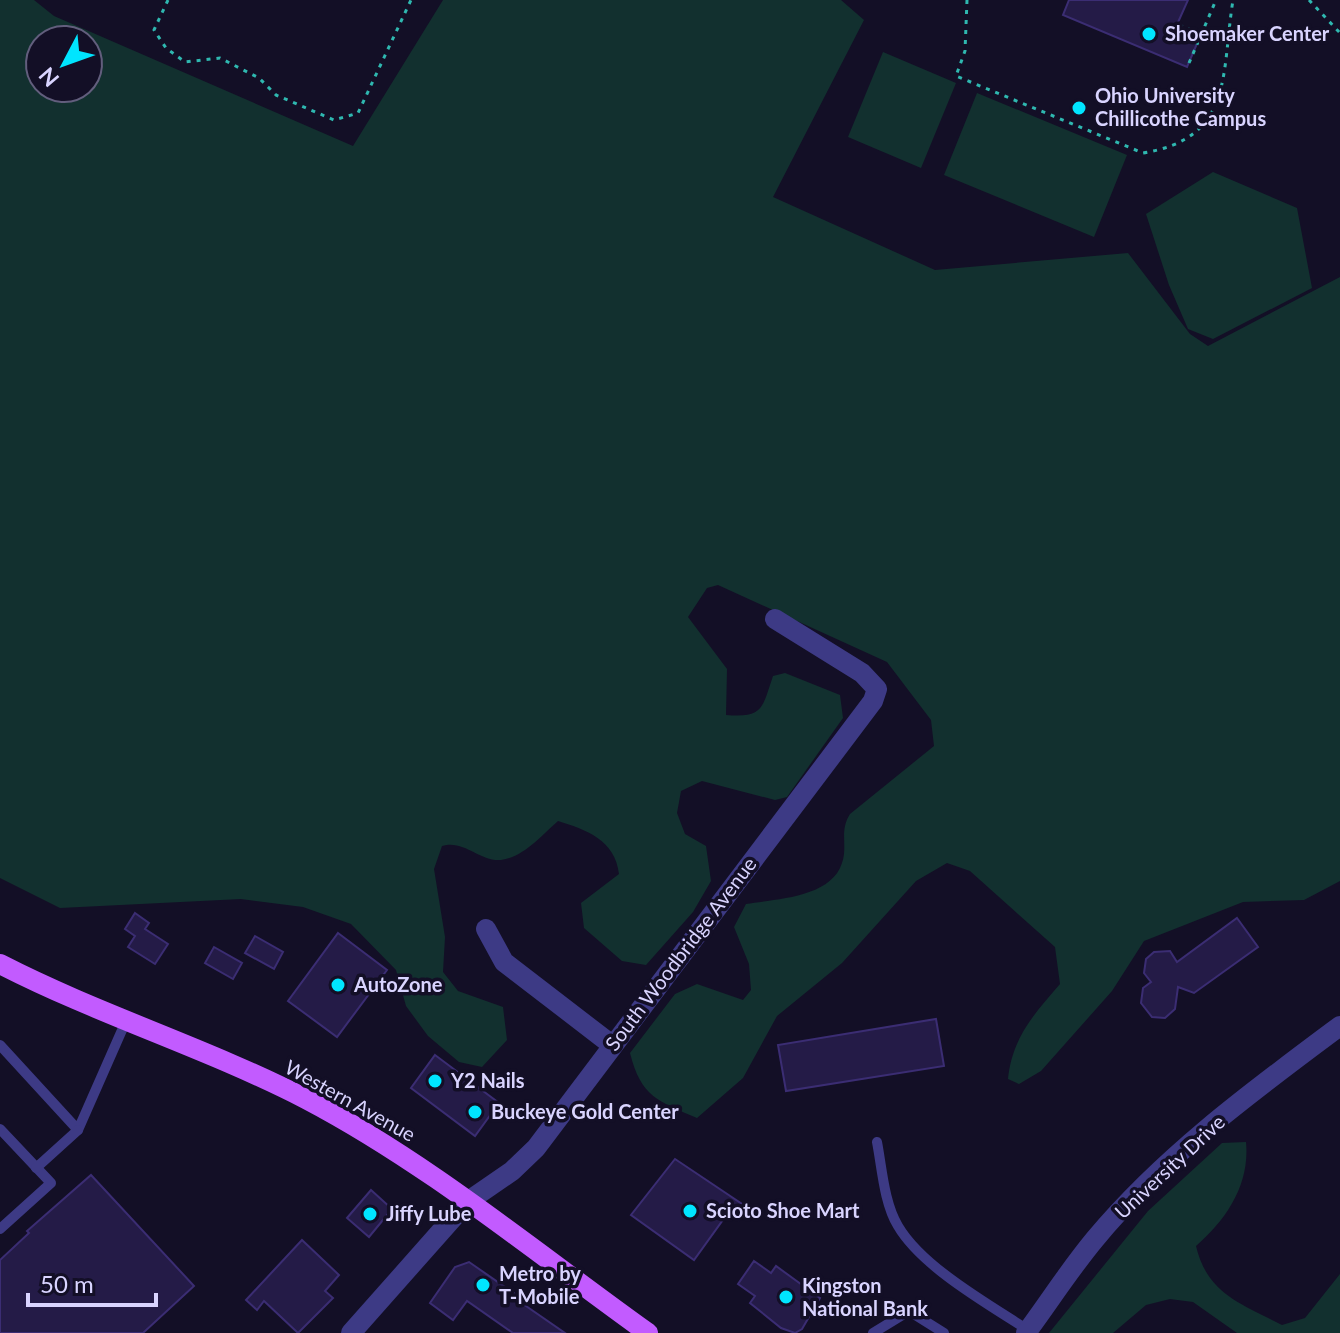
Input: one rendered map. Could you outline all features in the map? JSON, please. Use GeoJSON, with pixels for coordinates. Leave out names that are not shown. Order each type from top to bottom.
{"type":"FeatureCollection","features":[{"type":"Feature","properties":{"kind":"main road","name":"Western Avenue"},"geometry":{"type":"LineString","coordinates":[[0,964],[305,1099],[406,1159],[648,1333]]}},
{"type":"Feature","properties":{"kind":"street","name":"South Woodbridge Avenue"},"geometry":{"type":"LineString","coordinates":[[351,1333],[467,1202],[512,1171],[536,1148],[873,701],[877,689],[862,673],[775,619]]}},
{"type":"Feature","properties":{"kind":"street"},"geometry":{"type":"LineString","coordinates":[[486,929],[504,962],[612,1045]]}},
{"type":"Feature","properties":{"kind":"street","name":"University Drive"},"geometry":{"type":"LineString","coordinates":[[1027,1332],[1095,1239],[1128,1203],[1243,1099],[1340,1026]]}},
{"type":"Feature","properties":{"kind":"lane"},"geometry":{"type":"LineString","coordinates":[[36,1168],[78,1130],[126,1021]]}},
{"type":"Feature","properties":{"kind":"lane"},"geometry":{"type":"LineString","coordinates":[[0,1045],[78,1130]]}},
{"type":"Feature","properties":{"kind":"lane"},"geometry":{"type":"LineString","coordinates":[[0,1129],[51,1183],[0,1229]]}},
{"type":"Feature","properties":{"kind":"lane"},"geometry":{"type":"LineString","coordinates":[[877,1142],[897,1225],[940,1270],[1027,1332]]}},
{"type":"Feature","properties":{"kind":"lane"},"geometry":{"type":"LineString","coordinates":[[873,1333],[909,1311],[944,1333]]}},
{"type":"Feature","properties":{"kind":"path"},"geometry":{"type":"LineString","coordinates":[[168,0],[154,30],[166,48],[185,62],[220,58],[259,78],[276,95],[334,120],[358,113],[411,0]]}},
{"type":"Feature","properties":{"kind":"path"},"geometry":{"type":"LineString","coordinates":[[967,0],[965,51],[956,76],[1143,153],[1165,149],[1191,138],[1207,124],[1216,110],[1233,0]]}},
{"type":"Feature","properties":{"kind":"path"},"geometry":{"type":"LineString","coordinates":[[1189,63],[1216,0]]}},
{"type":"Feature","properties":{"kind":"path"},"geometry":{"type":"LineString","coordinates":[[1309,0],[1340,33]]}},
{"type":"Feature","properties":{"kind":"path"},"geometry":{"type":"LineString","coordinates":[[1179,25],[1202,34]]}},
{"type":"Feature","properties":{"kind":"green space"},"geometry":{"type":"Polygon","coordinates":[[[0,0],[34,0],[54,16],[72,24],[24,24],[24,104],[104,104],[104,38],[353,146],[443,0],[841,0],[864,20],[773,197],[935,270],[1128,253],[1190,334],[1208,346],[1340,277],[1340,881],[1304,900],[1243,902],[1144,941],[1112,991],[1041,1071],[1019,1084],[1008,1079],[1014,1051],[1033,1016],[1060,984],[1055,947],[970,871],[947,863],[916,881],[842,963],[777,1016],[743,1078],[697,1118],[653,1096],[640,1079],[630,1053],[675,994],[697,984],[743,1000],[751,990],[749,964],[734,927],[746,904],[801,895],[836,875],[842,863],[845,826],[850,814],[934,746],[931,720],[887,662],[718,585],[707,588],[688,617],[727,669],[726,715],[748,715],[760,709],[773,676],[785,673],[840,695],[843,718],[787,797],[775,800],[702,781],[681,791],[677,813],[685,834],[706,846],[711,881],[693,912],[646,965],[622,961],[584,928],[581,903],[619,874],[612,853],[598,838],[558,821],[525,850],[501,860],[486,858],[458,846],[442,846],[434,869],[445,937],[443,972],[458,991],[503,1007],[507,1040],[482,1067],[459,1062],[428,1036],[406,1006],[396,970],[351,924],[303,907],[241,899],[60,908],[0,878],[0,0]]]}},
{"type":"Feature","properties":{"kind":"green space"},"geometry":{"type":"Polygon","coordinates":[[[883,52],[956,83],[921,168],[848,137],[883,52]]]}},
{"type":"Feature","properties":{"kind":"green space"},"geometry":{"type":"Polygon","coordinates":[[[977,93],[1127,155],[1094,237],[944,175],[977,93]]]}},
{"type":"Feature","properties":{"kind":"green space"},"geometry":{"type":"Polygon","coordinates":[[[1213,172],[1297,208],[1312,288],[1213,339],[1188,329],[1169,285],[1146,214],[1213,172]]]}},
{"type":"Feature","properties":{"kind":"green space"},"geometry":{"type":"Polygon","coordinates":[[[1246,1142],[1244,1172],[1234,1200],[1196,1246],[1201,1262],[1208,1276],[1228,1296],[1282,1325],[1305,1318],[1340,1274],[1340,1333],[1237,1333],[1193,1302],[1170,1299],[1146,1305],[1113,1333],[1049,1333],[1148,1211],[1222,1143],[1246,1142]]]}},
{"type":"Feature","properties":{"kind":"building","name":"Shoemaker Center"},"geometry":{"type":"Polygon","coordinates":[[[1069,0],[1188,0],[1175,29],[1199,39],[1187,67],[1063,15],[1069,0]]]}},
{"type":"Feature","properties":{"kind":"building"},"geometry":{"type":"Polygon","coordinates":[[[135,913],[149,923],[145,929],[168,944],[155,964],[128,947],[135,936],[125,929],[135,913]]]}},
{"type":"Feature","properties":{"kind":"building"},"geometry":{"type":"Polygon","coordinates":[[[1237,918],[1258,947],[1194,993],[1178,987],[1175,1009],[1165,1018],[1152,1017],[1141,1003],[1143,988],[1151,982],[1144,973],[1146,959],[1154,952],[1170,951],[1177,962],[1237,918]]]}},
{"type":"Feature","properties":{"kind":"building","name":"AutoZone"},"geometry":{"type":"Polygon","coordinates":[[[338,933],[387,970],[337,1037],[288,1001],[338,933]]]}},
{"type":"Feature","properties":{"kind":"building"},"geometry":{"type":"Polygon","coordinates":[[[255,936],[283,952],[274,969],[245,953],[255,936]]]}},
{"type":"Feature","properties":{"kind":"building"},"geometry":{"type":"Polygon","coordinates":[[[214,947],[242,963],[233,979],[205,963],[214,947]]]}},
{"type":"Feature","properties":{"kind":"building"},"geometry":{"type":"Polygon","coordinates":[[[936,1019],[944,1066],[786,1091],[778,1045],[936,1019]]]}},
{"type":"Feature","properties":{"kind":"building"},"geometry":{"type":"Polygon","coordinates":[[[435,1055],[499,1103],[475,1136],[411,1088],[435,1055]]]}},
{"type":"Feature","properties":{"kind":"building","name":"Scioto Shoe Mart"},"geometry":{"type":"Polygon","coordinates":[[[675,1159],[748,1208],[738,1220],[728,1213],[694,1260],[631,1215],[675,1159]]]}},
{"type":"Feature","properties":{"kind":"building"},"geometry":{"type":"Polygon","coordinates":[[[91,1175],[194,1286],[143,1333],[0,1333],[0,1260],[29,1233],[27,1231],[91,1175]]]}},
{"type":"Feature","properties":{"kind":"building","name":"Jiffy Lube"},"geometry":{"type":"Polygon","coordinates":[[[371,1190],[392,1209],[369,1237],[347,1218],[371,1190]]]}},
{"type":"Feature","properties":{"kind":"building"},"geometry":{"type":"Polygon","coordinates":[[[302,1240],[339,1275],[325,1291],[333,1298],[298,1333],[264,1301],[257,1310],[246,1300],[302,1240]]]}},
{"type":"Feature","properties":{"kind":"building","name":"Kingston National Bank"},"geometry":{"type":"Polygon","coordinates":[[[754,1261],[771,1273],[776,1266],[820,1298],[802,1329],[795,1333],[781,1328],[750,1303],[755,1296],[738,1284],[754,1261]]]}},
{"type":"Feature","properties":{"kind":"building"},"geometry":{"type":"Polygon","coordinates":[[[469,1262],[565,1333],[513,1333],[467,1301],[453,1320],[430,1303],[455,1267],[469,1262]]]}},
{"type":"Feature","properties":{"kind":"place","name":"Shoemaker Center"},"geometry":{"type":"Point","coordinates":[1149,34]}},
{"type":"Feature","properties":{"kind":"place","name":"Ohio University Chillicothe Campus"},"geometry":{"type":"Point","coordinates":[1079,108]}},
{"type":"Feature","properties":{"kind":"place","name":"AutoZone"},"geometry":{"type":"Point","coordinates":[338,985]}},
{"type":"Feature","properties":{"kind":"place","name":"Y2 Nails"},"geometry":{"type":"Point","coordinates":[435,1081]}},
{"type":"Feature","properties":{"kind":"place","name":"Buckeye Gold Center"},"geometry":{"type":"Point","coordinates":[475,1112]}},
{"type":"Feature","properties":{"kind":"place","name":"Scioto Shoe Mart"},"geometry":{"type":"Point","coordinates":[690,1211]}},
{"type":"Feature","properties":{"kind":"place","name":"Jiffy Lube"},"geometry":{"type":"Point","coordinates":[370,1214]}},
{"type":"Feature","properties":{"kind":"place","name":"Metro by T-Mobile"},"geometry":{"type":"Point","coordinates":[483,1285]}},
{"type":"Feature","properties":{"kind":"place","name":"Kingston National Bank"},"geometry":{"type":"Point","coordinates":[786,1297]}}]}
